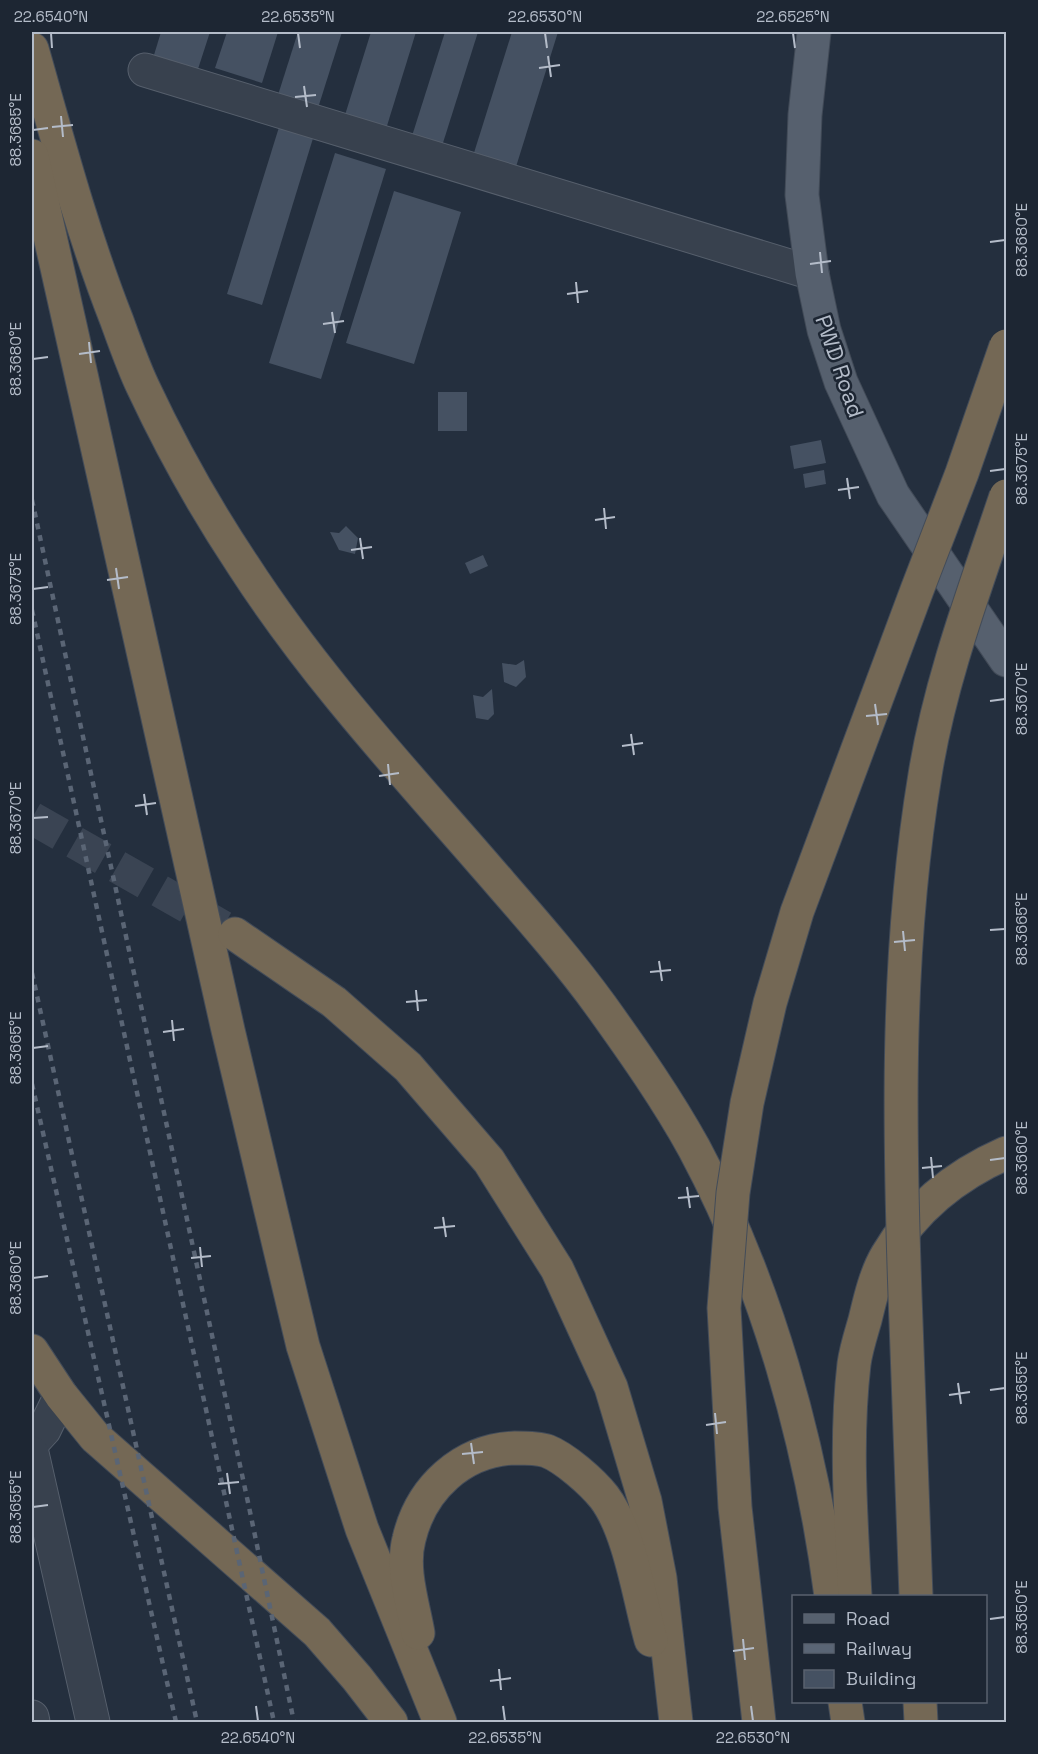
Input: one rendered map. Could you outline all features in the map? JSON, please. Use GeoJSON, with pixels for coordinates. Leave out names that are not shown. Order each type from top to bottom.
{"type":"FeatureCollection","features":[{"type":"Feature","properties":{"kind":"highway"},"geometry":{"type":"LineString","coordinates":[[32,49],[97,270],[141,384],[194,488],[244,568],[304,653],[362,726],[529,916],[600,1004],[651,1078],[694,1147],[739,1242],[778,1354],[805,1452],[831,1595]]}},
{"type":"Feature","properties":{"kind":"highway"},"geometry":{"type":"LineString","coordinates":[[32,156],[228,1030],[303,1346],[362,1529],[440,1722]]}},
{"type":"Feature","properties":{"kind":"highway"},"geometry":{"type":"LineString","coordinates":[[759,1722],[735,1507],[724,1308],[733,1193],[747,1103],[770,1002],[797,912],[916,590],[962,473],[1006,346]]}},
{"type":"Feature","properties":{"kind":"highway"},"geometry":{"type":"LineString","coordinates":[[916,1595],[901,1186],[900,1067],[904,958],[912,865],[925,772],[956,649],[1006,495]]}},
{"type":"Feature","properties":{"kind":"highway"},"geometry":{"type":"LineString","coordinates":[[235,934],[334,1002],[408,1067],[489,1161],[557,1269],[611,1387],[645,1501],[660,1578],[674,1722]]}},
{"type":"Feature","properties":{"kind":"highway"},"geometry":{"type":"LineString","coordinates":[[855,1595],[849,1498],[850,1431],[855,1362],[870,1300],[886,1256],[910,1222],[932,1198],[962,1177],[1006,1154]]}},
{"type":"Feature","properties":{"kind":"highway"},"geometry":{"type":"LineString","coordinates":[[32,1351],[61,1395],[95,1437],[317,1632],[390,1722]]}},
{"type":"Feature","properties":{"kind":"highway"},"geometry":{"type":"LineString","coordinates":[[440,1722],[418,1635],[406,1561],[408,1541],[414,1521],[422,1503],[434,1486],[465,1461],[484,1453],[526,1448],[547,1451],[591,1482],[605,1498],[616,1517],[674,1722]]}},
{"type":"Feature","properties":{"kind":"highway"},"geometry":{"type":"LineString","coordinates":[[845,1703],[848,1722]]}},
{"type":"Feature","properties":{"kind":"highway"},"geometry":{"type":"LineString","coordinates":[[859,1703],[859,1722]]}},
{"type":"Feature","properties":{"kind":"highway"},"geometry":{"type":"LineString","coordinates":[[920,1703],[921,1722]]}},
{"type":"Feature","properties":{"kind":"main road","name":"PWD Road"},"geometry":{"type":"LineString","coordinates":[[814,32],[805,115],[802,195],[812,273],[824,330],[841,382],[893,495],[1006,660]]}},
{"type":"Feature","properties":{"kind":"street"},"geometry":{"type":"LineString","coordinates":[[145,70],[812,273]]}},
{"type":"Feature","properties":{"kind":"street"},"geometry":{"type":"LineString","coordinates":[[32,1443],[44,1430],[61,1395]]}},
{"type":"Feature","properties":{"kind":"street"},"geometry":{"type":"LineString","coordinates":[[32,1453],[93,1722]]}},
{"type":"Feature","properties":{"kind":"street"},"geometry":{"type":"LineString","coordinates":[[32,1716],[33,1722]]}},
{"type":"Feature","properties":{"kind":"building"},"geometry":{"type":"Polygon","coordinates":[[[161,32],[210,32],[198,69],[154,55],[161,32]]]}},
{"type":"Feature","properties":{"kind":"building"},"geometry":{"type":"Polygon","coordinates":[[[227,32],[278,32],[262,83],[215,68],[227,32]]]}},
{"type":"Feature","properties":{"kind":"building"},"geometry":{"type":"Polygon","coordinates":[[[298,32],[342,32],[318,108],[278,95],[298,32]]]}},
{"type":"Feature","properties":{"kind":"building"},"geometry":{"type":"Polygon","coordinates":[[[371,32],[416,32],[386,129],[345,115],[371,32]]]}},
{"type":"Feature","properties":{"kind":"building"},"geometry":{"type":"Polygon","coordinates":[[[445,32],[478,32],[442,146],[412,136],[445,32]]]}},
{"type":"Feature","properties":{"kind":"building"},"geometry":{"type":"Polygon","coordinates":[[[512,32],[558,32],[515,170],[473,156],[512,32]]]}},
{"type":"Feature","properties":{"kind":"building"},"geometry":{"type":"Polygon","coordinates":[[[280,124],[314,135],[262,305],[227,294],[280,124]]]}},
{"type":"Feature","properties":{"kind":"building"},"geometry":{"type":"Polygon","coordinates":[[[335,153],[386,169],[321,379],[269,363],[335,153]]]}},
{"type":"Feature","properties":{"kind":"building"},"geometry":{"type":"Polygon","coordinates":[[[394,191],[461,212],[414,364],[346,343],[394,191]]]}},
{"type":"Feature","properties":{"kind":"building"},"geometry":{"type":"Polygon","coordinates":[[[438,392],[467,392],[467,431],[438,431],[438,392]]]}},
{"type":"Feature","properties":{"kind":"building"},"geometry":{"type":"Polygon","coordinates":[[[821,440],[826,463],[794,469],[790,446],[821,440]]]}},
{"type":"Feature","properties":{"kind":"building"},"geometry":{"type":"Polygon","coordinates":[[[824,470],[826,484],[805,488],[803,474],[824,470]]]}},
{"type":"Feature","properties":{"kind":"building"},"geometry":{"type":"Polygon","coordinates":[[[346,526],[358,538],[355,554],[339,550],[330,532],[339,533],[346,526]]]}},
{"type":"Feature","properties":{"kind":"building"},"geometry":{"type":"Polygon","coordinates":[[[483,555],[488,566],[470,574],[465,563],[483,555]]]}},
{"type":"Feature","properties":{"kind":"building"},"geometry":{"type":"Polygon","coordinates":[[[524,660],[526,677],[516,687],[504,682],[502,663],[516,665],[524,660]]]}},
{"type":"Feature","properties":{"kind":"building"},"geometry":{"type":"Polygon","coordinates":[[[492,689],[494,714],[488,720],[476,718],[473,695],[483,697],[492,689]]]}},
{"type":"Feature","properties":{"kind":"tunnel"},"geometry":{"type":"LineString","coordinates":[[32,818],[223,927]]}},
{"type":"Feature","properties":{"kind":"railway"},"geometry":{"type":"LineString","coordinates":[[32,500],[294,1722]]}},
{"type":"Feature","properties":{"kind":"railway"},"geometry":{"type":"LineString","coordinates":[[32,610],[274,1722]]}},
{"type":"Feature","properties":{"kind":"railway"},"geometry":{"type":"LineString","coordinates":[[32,973],[197,1722]]}},
{"type":"Feature","properties":{"kind":"railway"},"geometry":{"type":"LineString","coordinates":[[32,1084],[176,1722]]}}]}
